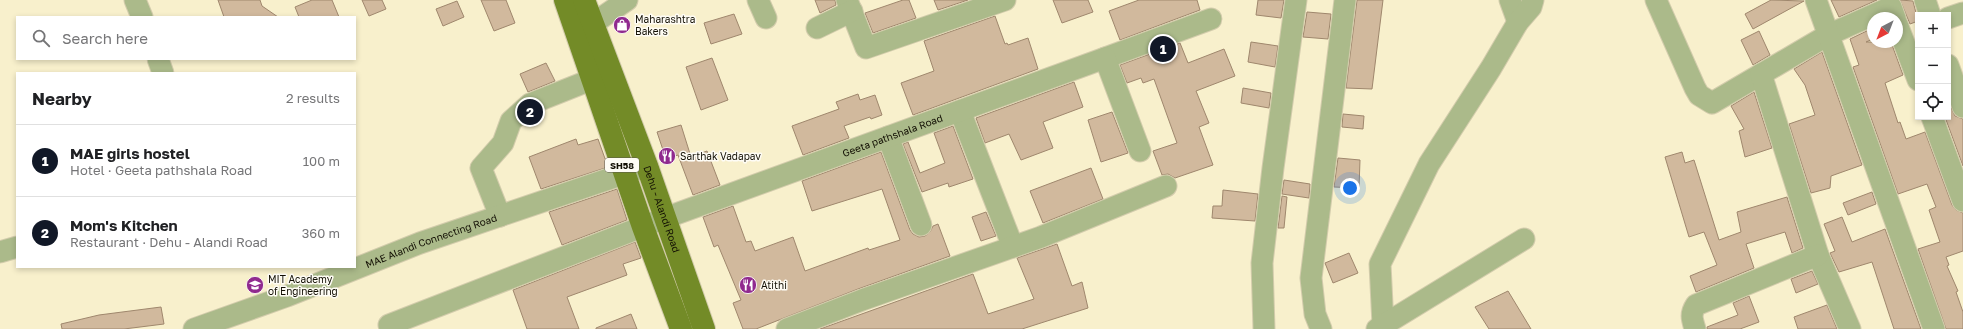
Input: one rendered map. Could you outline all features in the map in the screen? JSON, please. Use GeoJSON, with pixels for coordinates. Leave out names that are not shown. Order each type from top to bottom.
{"type":"FeatureCollection","features":[{"type":"Feature","properties":{"kind":"main road","name":"SH58"},"geometry":{"type":"LineString","coordinates":[[565,0],[643,227],[681,329]]}},
{"type":"Feature","properties":{"kind":"main road","name":"Dehu - Alandi Road"},"geometry":{"type":"LineString","coordinates":[[584,0],[647,166],[704,329]]}},
{"type":"Feature","properties":{"kind":"street"},"geometry":{"type":"LineString","coordinates":[[135,0],[142,16]]}},
{"type":"Feature","properties":{"kind":"street"},"geometry":{"type":"LineString","coordinates":[[594,23],[627,0]]}},
{"type":"Feature","properties":{"kind":"street"},"geometry":{"type":"LineString","coordinates":[[817,28],[850,6],[866,48],[1006,0]]}},
{"type":"Feature","properties":{"kind":"street"},"geometry":{"type":"LineString","coordinates":[[1264,329],[1262,263],[1273,168],[1296,0]]}},
{"type":"Feature","properties":{"kind":"street"},"geometry":{"type":"LineString","coordinates":[[1321,329],[1315,314],[1311,278],[1345,0]]}},
{"type":"Feature","properties":{"kind":"street"},"geometry":{"type":"LineString","coordinates":[[1510,0],[1518,22]]}},
{"type":"Feature","properties":{"kind":"street"},"geometry":{"type":"LineString","coordinates":[[1380,327],[1380,264],[1429,164],[1491,68],[1518,22],[1531,7],[1534,0]]}},
{"type":"Feature","properties":{"kind":"street"},"geometry":{"type":"LineString","coordinates":[[1656,0],[1694,88],[1699,95],[1712,103],[1828,35],[1867,18]]}},
{"type":"Feature","properties":{"kind":"street"},"geometry":{"type":"LineString","coordinates":[[1816,0],[1934,329]]}},
{"type":"Feature","properties":{"kind":"street"},"geometry":{"type":"LineString","coordinates":[[1925,0],[1929,12]]}},
{"type":"Feature","properties":{"kind":"street"},"geometry":{"type":"LineString","coordinates":[[1880,12],[1891,7],[1893,12]]}},
{"type":"Feature","properties":{"kind":"street"},"geometry":{"type":"LineString","coordinates":[[1951,17],[1963,13]]}},
{"type":"Feature","properties":{"kind":"street","name":"Geeta pathshala Road"},"geometry":{"type":"LineString","coordinates":[[389,325],[665,218],[1211,19]]}},
{"type":"Feature","properties":{"kind":"street"},"geometry":{"type":"LineString","coordinates":[[1903,40],[1915,72]]}},
{"type":"Feature","properties":{"kind":"street"},"geometry":{"type":"LineString","coordinates":[[1105,58],[1140,151]]}},
{"type":"Feature","properties":{"kind":"street"},"geometry":{"type":"LineString","coordinates":[[158,60],[163,72]]}},
{"type":"Feature","properties":{"kind":"street"},"geometry":{"type":"LineString","coordinates":[[1951,73],[1963,107]]}},
{"type":"Feature","properties":{"kind":"street"},"geometry":{"type":"LineString","coordinates":[[1760,74],[1818,255],[1850,329]]}},
{"type":"Feature","properties":{"kind":"street"},"geometry":{"type":"LineString","coordinates":[[500,216],[481,168],[503,143],[512,121],[530,104],[593,79]]}},
{"type":"Feature","properties":{"kind":"street"},"geometry":{"type":"LineString","coordinates":[[960,111],[1013,247]]}},
{"type":"Feature","properties":{"kind":"street"},"geometry":{"type":"LineString","coordinates":[[1933,120],[1963,200]]}},
{"type":"Feature","properties":{"kind":"street"},"geometry":{"type":"LineString","coordinates":[[888,137],[921,225]]}},
{"type":"Feature","properties":{"kind":"street","name":"MAE Alandi Connecting Road"},"geometry":{"type":"LineString","coordinates":[[194,329],[349,272],[420,244],[647,166]]}},
{"type":"Feature","properties":{"kind":"street"},"geometry":{"type":"LineString","coordinates":[[787,329],[862,300],[1013,247],[1166,186]]}},
{"type":"Feature","properties":{"kind":"street"},"geometry":{"type":"LineString","coordinates":[[1380,327],[1524,239]]}},
{"type":"Feature","properties":{"kind":"street"},"geometry":{"type":"LineString","coordinates":[[0,252],[16,247]]}},
{"type":"Feature","properties":{"kind":"street"},"geometry":{"type":"LineString","coordinates":[[1696,329],[1692,318],[1692,311],[1696,305],[1818,255]]}},
{"type":"Feature","properties":{"kind":"building"},"geometry":{"type":"Polygon","coordinates":[[[218,0],[260,0],[262,6],[277,16],[224,16],[218,0]]]}},
{"type":"Feature","properties":{"kind":"building"},"geometry":{"type":"Polygon","coordinates":[[[312,0],[332,0],[339,16],[299,16],[295,7],[312,0]]]}},
{"type":"Feature","properties":{"kind":"building"},"geometry":{"type":"Polygon","coordinates":[[[362,0],[382,0],[386,9],[369,16],[362,0]]]}},
{"type":"Feature","properties":{"kind":"building"},"geometry":{"type":"Polygon","coordinates":[[[481,0],[506,0],[515,23],[494,31],[481,0]]]}},
{"type":"Feature","properties":{"kind":"building"},"geometry":{"type":"Polygon","coordinates":[[[815,0],[835,0],[836,5],[820,13],[815,0]]]}},
{"type":"Feature","properties":{"kind":"building"},"geometry":{"type":"Polygon","coordinates":[[[903,0],[909,0],[916,18],[873,33],[865,13],[903,0]]]}},
{"type":"Feature","properties":{"kind":"building"},"geometry":{"type":"Polygon","coordinates":[[[934,0],[968,0],[938,10],[934,0]]]}},
{"type":"Feature","properties":{"kind":"building"},"geometry":{"type":"Polygon","coordinates":[[[1053,0],[1088,0],[1093,12],[1062,23],[1053,0]]]}},
{"type":"Feature","properties":{"kind":"building"},"geometry":{"type":"Polygon","coordinates":[[[1139,0],[1197,0],[1200,10],[1120,40],[1109,11],[1139,0]]]}},
{"type":"Feature","properties":{"kind":"building"},"geometry":{"type":"Polygon","coordinates":[[[1258,0],[1284,0],[1281,18],[1256,15],[1258,0]]]}},
{"type":"Feature","properties":{"kind":"building"},"geometry":{"type":"Polygon","coordinates":[[[1357,0],[1383,0],[1372,89],[1346,88],[1357,0]]]}},
{"type":"Feature","properties":{"kind":"building"},"geometry":{"type":"Polygon","coordinates":[[[1771,0],[1804,1],[1753,29],[1745,14],[1771,0]]]}},
{"type":"Feature","properties":{"kind":"building"},"geometry":{"type":"Polygon","coordinates":[[[1831,0],[1877,0],[1839,17],[1831,0]]]}},
{"type":"Feature","properties":{"kind":"building"},"geometry":{"type":"Polygon","coordinates":[[[1900,0],[1913,1],[1916,12],[1915,22],[1910,24],[1900,0]]]}},
{"type":"Feature","properties":{"kind":"building"},"geometry":{"type":"Polygon","coordinates":[[[457,1],[464,17],[443,26],[436,9],[457,1]]]}},
{"type":"Feature","properties":{"kind":"building"},"geometry":{"type":"Polygon","coordinates":[[[1307,12],[1331,14],[1328,39],[1303,37],[1307,12]]]}},
{"type":"Feature","properties":{"kind":"building"},"geometry":{"type":"Polygon","coordinates":[[[734,14],[742,34],[711,44],[704,23],[734,14]]]}},
{"type":"Feature","properties":{"kind":"building"},"geometry":{"type":"Polygon","coordinates":[[[995,16],[1005,44],[1007,43],[1008,45],[1028,38],[1038,69],[913,115],[901,83],[934,71],[924,41],[995,16]]]}},
{"type":"Feature","properties":{"kind":"building"},"geometry":{"type":"Polygon","coordinates":[[[1759,31],[1770,55],[1753,65],[1741,40],[1759,31]]]}},
{"type":"Feature","properties":{"kind":"building"},"geometry":{"type":"Polygon","coordinates":[[[1867,31],[1867,48],[1893,48],[1903,75],[1885,83],[1898,123],[1900,122],[1906,139],[1925,132],[1952,205],[1956,210],[1963,213],[1963,251],[1946,257],[1949,265],[1947,266],[1958,291],[1956,292],[1963,312],[1963,329],[1946,329],[1918,249],[1940,242],[1929,210],[1936,207],[1927,184],[1898,194],[1853,67],[1859,65],[1850,39],[1867,31]]]}},
{"type":"Feature","properties":{"kind":"building"},"geometry":{"type":"Polygon","coordinates":[[[1251,42],[1278,46],[1275,67],[1248,62],[1251,42]]]}},
{"type":"Feature","properties":{"kind":"building"},"geometry":{"type":"Polygon","coordinates":[[[1180,43],[1188,63],[1224,49],[1235,76],[1196,91],[1209,123],[1199,127],[1213,165],[1175,178],[1168,174],[1162,175],[1153,151],[1177,143],[1154,79],[1143,83],[1141,78],[1127,83],[1120,65],[1180,43]]]}},
{"type":"Feature","properties":{"kind":"building"},"geometry":{"type":"Polygon","coordinates":[[[1822,52],[1862,165],[1831,176],[1830,188],[1811,193],[1789,124],[1815,115],[1805,85],[1794,69],[1822,52]]]}},
{"type":"Feature","properties":{"kind":"building"},"geometry":{"type":"Polygon","coordinates":[[[712,58],[728,100],[701,110],[686,67],[712,58]]]}},
{"type":"Feature","properties":{"kind":"building"},"geometry":{"type":"Polygon","coordinates":[[[546,63],[555,81],[528,92],[520,74],[546,63]]]}},
{"type":"Feature","properties":{"kind":"building"},"geometry":{"type":"Polygon","coordinates":[[[1074,82],[1083,107],[1043,122],[1053,148],[1021,160],[1009,134],[985,143],[976,118],[1074,82]]]}},
{"type":"Feature","properties":{"kind":"building"},"geometry":{"type":"Polygon","coordinates":[[[1243,88],[1271,93],[1269,108],[1241,103],[1243,88]]]}},
{"type":"Feature","properties":{"kind":"building"},"geometry":{"type":"Polygon","coordinates":[[[1754,92],[1772,148],[1745,157],[1739,131],[1744,129],[1731,106],[1754,92]]]}},
{"type":"Feature","properties":{"kind":"building"},"geometry":{"type":"Polygon","coordinates":[[[858,94],[860,100],[875,95],[882,115],[871,119],[870,117],[844,126],[849,138],[803,155],[792,126],[839,109],[836,102],[858,94]]]}},
{"type":"Feature","properties":{"kind":"building"},"geometry":{"type":"Polygon","coordinates":[[[1951,107],[1955,116],[1963,119],[1963,166],[1946,120],[1951,120],[1951,107]]]}},
{"type":"Feature","properties":{"kind":"building"},"geometry":{"type":"Polygon","coordinates":[[[1112,112],[1128,153],[1101,162],[1088,120],[1112,112]]]}},
{"type":"Feature","properties":{"kind":"building"},"geometry":{"type":"Polygon","coordinates":[[[1343,114],[1364,116],[1363,129],[1342,127],[1343,114]]]}},
{"type":"Feature","properties":{"kind":"building"},"geometry":{"type":"Polygon","coordinates":[[[681,125],[691,157],[707,151],[720,185],[693,195],[678,155],[666,159],[657,132],[681,125]]]}},
{"type":"Feature","properties":{"kind":"building"},"geometry":{"type":"Polygon","coordinates":[[[953,126],[973,179],[949,187],[948,183],[922,192],[903,144],[908,142],[920,173],[945,163],[934,133],[953,126]]]}},
{"type":"Feature","properties":{"kind":"building"},"geometry":{"type":"Polygon","coordinates":[[[576,139],[578,145],[598,139],[608,167],[541,189],[529,157],[576,139]]]}},
{"type":"Feature","properties":{"kind":"building"},"geometry":{"type":"Polygon","coordinates":[[[881,152],[910,230],[913,234],[919,237],[925,236],[930,232],[933,226],[938,224],[950,256],[858,289],[756,329],[743,329],[733,303],[741,300],[718,245],[714,247],[703,217],[733,206],[746,242],[751,241],[755,251],[793,237],[805,271],[868,248],[869,250],[900,240],[882,189],[812,211],[802,181],[881,152]]]}},
{"type":"Feature","properties":{"kind":"building"},"geometry":{"type":"Polygon","coordinates":[[[1682,152],[1685,163],[1694,160],[1719,240],[1741,232],[1737,212],[1787,197],[1803,248],[1792,253],[1785,232],[1746,244],[1754,268],[1696,292],[1690,276],[1717,265],[1704,232],[1689,237],[1665,157],[1682,152]]]}},
{"type":"Feature","properties":{"kind":"building"},"geometry":{"type":"Polygon","coordinates":[[[1338,158],[1360,160],[1359,188],[1334,187],[1338,158]]]}},
{"type":"Feature","properties":{"kind":"building"},"geometry":{"type":"Polygon","coordinates":[[[1091,168],[1103,199],[1043,223],[1030,191],[1091,168]]]}},
{"type":"Feature","properties":{"kind":"building"},"geometry":{"type":"Polygon","coordinates":[[[1284,180],[1310,184],[1309,198],[1282,194],[1284,180]]]}},
{"type":"Feature","properties":{"kind":"building"},"geometry":{"type":"Polygon","coordinates":[[[617,189],[627,220],[562,245],[549,212],[617,189]]]}},
{"type":"Feature","properties":{"kind":"building"},"geometry":{"type":"Polygon","coordinates":[[[1223,190],[1258,194],[1255,221],[1212,218],[1213,206],[1222,206],[1223,190]]]}},
{"type":"Feature","properties":{"kind":"building"},"geometry":{"type":"Polygon","coordinates":[[[1872,192],[1876,204],[1848,215],[1843,203],[1872,192]]]}},
{"type":"Feature","properties":{"kind":"building"},"geometry":{"type":"Polygon","coordinates":[[[1282,196],[1287,197],[1284,228],[1278,228],[1282,196]]]}},
{"type":"Feature","properties":{"kind":"building"},"geometry":{"type":"Polygon","coordinates":[[[986,212],[996,236],[981,241],[972,217],[986,212]]]}},
{"type":"Feature","properties":{"kind":"building"},"geometry":{"type":"Polygon","coordinates":[[[1842,217],[1852,242],[1885,229],[1921,329],[1894,329],[1872,262],[1839,272],[1830,253],[1835,251],[1824,224],[1842,217]]]}},
{"type":"Feature","properties":{"kind":"building"},"geometry":{"type":"Polygon","coordinates":[[[635,242],[641,258],[623,264],[627,275],[567,297],[579,329],[527,329],[513,290],[635,242]]]}},
{"type":"Feature","properties":{"kind":"building"},"geometry":{"type":"Polygon","coordinates":[[[1057,244],[1072,286],[1082,282],[1088,308],[1022,329],[820,329],[973,274],[988,314],[1034,299],[1017,258],[1057,244]]]}},
{"type":"Feature","properties":{"kind":"building"},"geometry":{"type":"Polygon","coordinates":[[[1349,253],[1358,273],[1333,283],[1325,263],[1349,253]]]}},
{"type":"Feature","properties":{"kind":"building"},"geometry":{"type":"Polygon","coordinates":[[[1812,271],[1818,284],[1796,293],[1791,279],[1812,271]]]}},
{"type":"Feature","properties":{"kind":"building"},"geometry":{"type":"Polygon","coordinates":[[[1508,291],[1531,329],[1489,329],[1475,307],[1508,291]]]}},
{"type":"Feature","properties":{"kind":"building"},"geometry":{"type":"Polygon","coordinates":[[[1749,296],[1759,322],[1740,329],[1707,329],[1707,327],[1738,315],[1733,303],[1749,296]]]}},
{"type":"Feature","properties":{"kind":"building"},"geometry":{"type":"Polygon","coordinates":[[[1827,305],[1837,329],[1798,329],[1794,317],[1827,305]]]}},
{"type":"Feature","properties":{"kind":"building"},"geometry":{"type":"Polygon","coordinates":[[[161,307],[164,324],[124,329],[62,329],[61,324],[99,315],[161,307]]]}},
{"type":"Feature","properties":{"kind":"building"},"geometry":{"type":"Polygon","coordinates":[[[631,314],[637,329],[596,329],[596,328],[631,314]]]}},
{"type":"Feature","properties":{"kind":"place","name":"Maharashtra Bakers"},"geometry":{"type":"Point","coordinates":[622,25]}},
{"type":"Feature","properties":{"kind":"place","name":"MAE girls hostel"},"geometry":{"type":"Point","coordinates":[1163,49]}},
{"type":"Feature","properties":{"kind":"place","name":"Mom's Kitchen"},"geometry":{"type":"Point","coordinates":[530,112]}},
{"type":"Feature","properties":{"kind":"place","name":"Sarthak Vadapav"},"geometry":{"type":"Point","coordinates":[667,156]}},
{"type":"Feature","properties":{"kind":"place","name":"MIT Academy of Engineering"},"geometry":{"type":"Point","coordinates":[255,285]}},
{"type":"Feature","properties":{"kind":"place","name":"Atithi"},"geometry":{"type":"Point","coordinates":[748,285]}}]}
